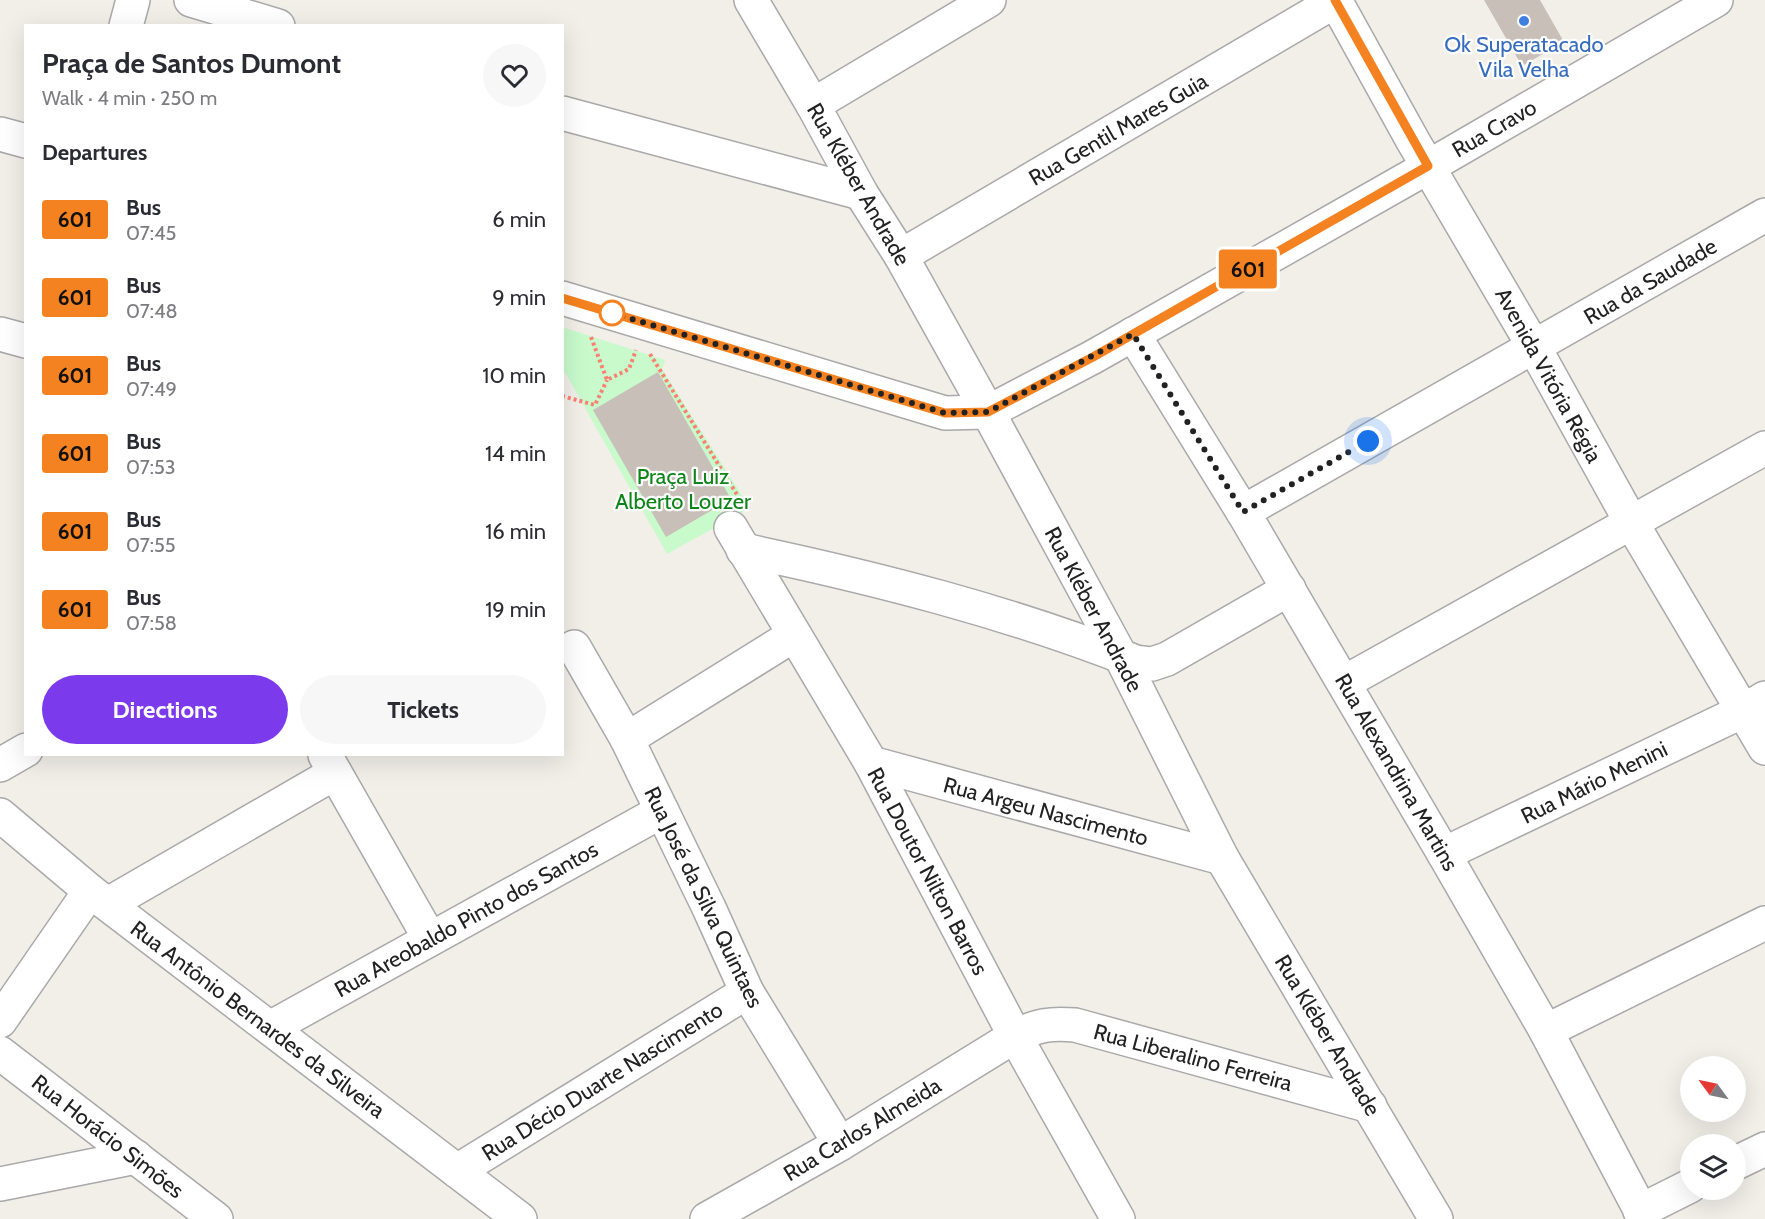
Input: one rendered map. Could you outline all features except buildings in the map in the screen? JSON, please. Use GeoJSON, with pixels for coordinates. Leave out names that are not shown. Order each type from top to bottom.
{"type":"FeatureCollection","features":[{"type":"Feature","properties":{"kind":"street"},"geometry":{"type":"LineString","coordinates":[[127,24],[133,0]]}},
{"type":"Feature","properties":{"kind":"street","name":"Rua Kléber Andrade"},"geometry":{"type":"LineString","coordinates":[[751,0],[813,105],[861,193],[901,256],[988,412],[1120,656],[1222,858],[1436,1219]]}},
{"type":"Feature","properties":{"kind":"street"},"geometry":{"type":"LineString","coordinates":[[813,105],[989,0]]}},
{"type":"Feature","properties":{"kind":"street","name":"Avenida Vitória Régia"},"geometry":{"type":"LineString","coordinates":[[1336,0],[1428,166],[1534,347],[1632,522],[1754,704],[1765,748]]}},
{"type":"Feature","properties":{"kind":"street","name":"Rua Gentil Mares Guia"},"geometry":{"type":"LineString","coordinates":[[901,256],[1336,0]]}},
{"type":"Feature","properties":{"kind":"street","name":"Rua Cravo"},"geometry":{"type":"LineString","coordinates":[[988,412],[1133,334],[1716,0]]}},
{"type":"Feature","properties":{"kind":"street"},"geometry":{"type":"LineString","coordinates":[[209,2],[272,24]]}},
{"type":"Feature","properties":{"kind":"street"},"geometry":{"type":"LineString","coordinates":[[564,114],[861,193]]}},
{"type":"Feature","properties":{"kind":"street"},"geometry":{"type":"LineString","coordinates":[[0,135],[24,141]]}},
{"type":"Feature","properties":{"kind":"street","name":"Rua da Saudade"},"geometry":{"type":"LineString","coordinates":[[1243,512],[1765,215]]}},
{"type":"Feature","properties":{"kind":"street"},"geometry":{"type":"LineString","coordinates":[[564,299],[633,332],[945,413],[988,412]]}},
{"type":"Feature","properties":{"kind":"street"},"geometry":{"type":"LineString","coordinates":[[0,334],[24,341]]}},
{"type":"Feature","properties":{"kind":"street","name":"Rua Alexandrina Martins"},"geometry":{"type":"LineString","coordinates":[[1133,334],[1345,682],[1546,1030],[1642,1215]]}},
{"type":"Feature","properties":{"kind":"street"},"geometry":{"type":"LineString","coordinates":[[1345,682],[1765,448]]}},
{"type":"Feature","properties":{"kind":"street"},"geometry":{"type":"LineString","coordinates":[[737,539],[812,564],[978,608],[1136,662],[1152,664],[1167,659],[1289,589]]}},
{"type":"Feature","properties":{"kind":"street","name":"Rua Doutor Nilton Barros"},"geometry":{"type":"LineString","coordinates":[[737,539],[871,763],[1016,1036],[1118,1217]]}},
{"type":"Feature","properties":{"kind":"street"},"geometry":{"type":"LineString","coordinates":[[627,739],[794,635]]}},
{"type":"Feature","properties":{"kind":"street","name":"Rua José da Silva Quintaes"},"geometry":{"type":"LineString","coordinates":[[574,647],[627,739],[747,992],[840,1144]]}},
{"type":"Feature","properties":{"kind":"street","name":"Rua Mário Menini"},"geometry":{"type":"LineString","coordinates":[[1444,854],[1754,704]]}},
{"type":"Feature","properties":{"kind":"street"},"geometry":{"type":"LineString","coordinates":[[0,765],[24,751]]}},
{"type":"Feature","properties":{"kind":"street","name":"Rua Argeu Nascimento"},"geometry":{"type":"LineString","coordinates":[[871,763],[1222,858]]}},
{"type":"Feature","properties":{"kind":"street"},"geometry":{"type":"LineString","coordinates":[[0,1021],[99,898],[330,764],[430,939]]}},
{"type":"Feature","properties":{"kind":"street","name":"Rua Areobaldo Pinto dos Santos"},"geometry":{"type":"LineString","coordinates":[[270,1028],[662,811]]}},
{"type":"Feature","properties":{"kind":"street","name":"Rua Antônio Bernardes da Silveira"},"geometry":{"type":"LineString","coordinates":[[0,815],[99,898],[520,1219]]}},
{"type":"Feature","properties":{"kind":"street"},"geometry":{"type":"LineString","coordinates":[[1546,1030],[1765,924]]}},
{"type":"Feature","properties":{"kind":"street","name":"Rua Décio Duarte Nascimento"},"geometry":{"type":"LineString","coordinates":[[457,1171],[747,992]]}},
{"type":"Feature","properties":{"kind":"street","name":"Rua Liberalino Ferreira"},"geometry":{"type":"LineString","coordinates":[[1016,1036],[1037,1026],[1053,1023],[1075,1025],[1370,1106]]}},
{"type":"Feature","properties":{"kind":"street","name":"Rua Carlos Almeida"},"geometry":{"type":"LineString","coordinates":[[707,1219],[840,1144],[1016,1036]]}},
{"type":"Feature","properties":{"kind":"street","name":"Rua Horácio Simões"},"geometry":{"type":"LineString","coordinates":[[0,1053],[216,1219]]}},
{"type":"Feature","properties":{"kind":"street"},"geometry":{"type":"LineString","coordinates":[[1746,1158],[1765,1149]]}},
{"type":"Feature","properties":{"kind":"street"},"geometry":{"type":"LineString","coordinates":[[0,1184],[136,1157]]}},
{"type":"Feature","properties":{"kind":"street"},"geometry":{"type":"LineString","coordinates":[[1642,1215],[1680,1192]]}},
{"type":"Feature","properties":{"kind":"path"},"geometry":{"type":"LineString","coordinates":[[599,334],[589,331],[607,380]]}},
{"type":"Feature","properties":{"kind":"path"},"geometry":{"type":"LineString","coordinates":[[564,397],[595,405],[607,380],[630,369],[633,332]]}},
{"type":"Feature","properties":{"kind":"path"},"geometry":{"type":"LineString","coordinates":[[633,332],[751,518],[737,539]]}},
{"type":"Feature","properties":{"kind":"green space","name":"Praça Luiz Alberto Louzer"},"geometry":{"type":"Polygon","coordinates":[[[564,328],[665,360],[662,369],[750,508],[667,554],[564,373],[564,328]]]}},
{"type":"Feature","properties":{"kind":"bus line","name":"601"},"geometry":{"type":"LineString","coordinates":[[564,299],[907,403],[945,413],[988,412],[1093,357],[1428,166],[1335,0]]}},
{"type":"Feature","properties":{"kind":"place","name":"Ok Superatacado Vila Velha"},"geometry":{"type":"Point","coordinates":[1524,21]}},
{"type":"Feature","properties":{"kind":"route"},"geometry":{"type":"LineString","coordinates":[[612,313],[945,413],[988,412],[1133,334],[1243,512],[1368,441]]}}]}
